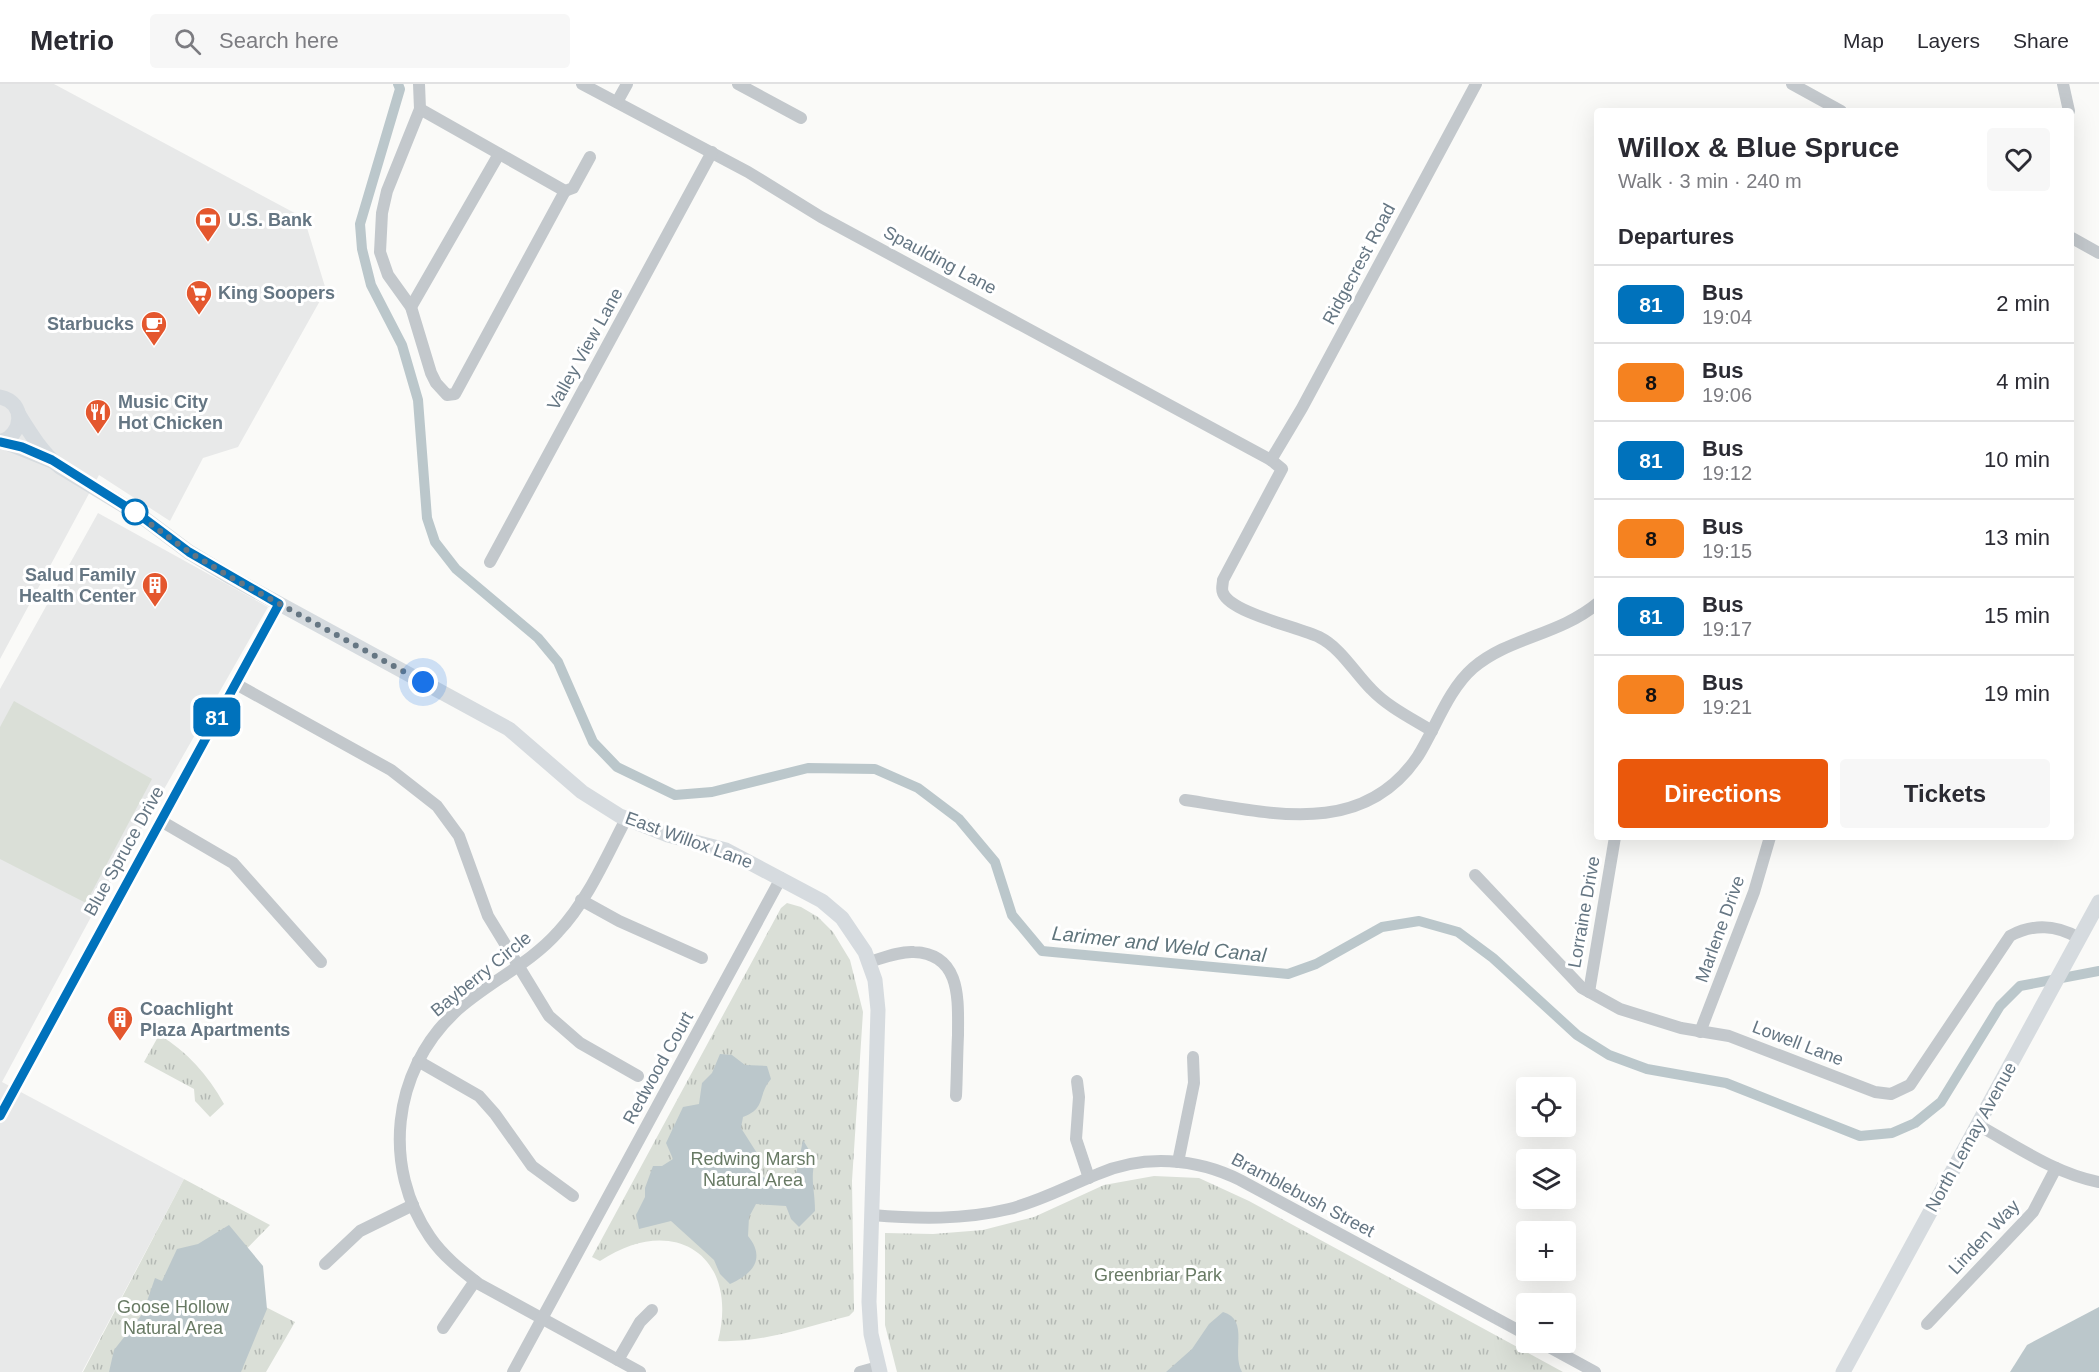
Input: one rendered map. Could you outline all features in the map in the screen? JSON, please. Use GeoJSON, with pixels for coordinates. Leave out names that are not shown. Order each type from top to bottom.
{"type":"FeatureCollection","features":[{"type":"Feature","properties":{"kind":"main road","name":"East Willox Lane"},"geometry":{"type":"LineString","coordinates":[[0,397],[12,402],[52,460]]}},
{"type":"Feature","properties":{"kind":"main road"},"geometry":{"type":"LineString","coordinates":[[1,441],[14,434],[20,422],[19,415]]}},
{"type":"Feature","properties":{"kind":"main road","name":"East Willox Lane"},"geometry":{"type":"LineString","coordinates":[[1,441],[52,460],[141,516],[197,557],[509,729],[582,792],[626,819],[668,835],[726,850],[781,878],[834,910],[854,934],[869,962],[875,980],[878,1010],[869,1302],[879,1370]]}},
{"type":"Feature","properties":{"kind":"main road","name":"North Lemay Avenue"},"geometry":{"type":"LineString","coordinates":[[1843,1372],[2099,902]]}},
{"type":"Feature","properties":{"kind":"street"},"geometry":{"type":"LineString","coordinates":[[419,84],[420,109],[390,182],[380,232],[383,264],[411,307],[431,373],[441,390],[452,396],[565,191],[573,188],[590,158]]}},
{"type":"Feature","properties":{"kind":"street","name":"Spaulding Lane"},"geometry":{"type":"LineString","coordinates":[[582,84],[712,152],[821,217],[1271,460],[1282,469],[1223,580],[1223,594],[1228,601],[1263,619],[1296,627],[1322,638],[1337,650],[1371,690],[1432,731]]}},
{"type":"Feature","properties":{"kind":"street"},"geometry":{"type":"LineString","coordinates":[[617,102],[627,84]]}},
{"type":"Feature","properties":{"kind":"street"},"geometry":{"type":"LineString","coordinates":[[738,84],[801,118]]}},
{"type":"Feature","properties":{"kind":"street","name":"Ridgecrest Road"},"geometry":{"type":"LineString","coordinates":[[1271,460],[1302,408],[1476,84]]}},
{"type":"Feature","properties":{"kind":"street"},"geometry":{"type":"LineString","coordinates":[[1792,84],[1836,108]]}},
{"type":"Feature","properties":{"kind":"street"},"geometry":{"type":"LineString","coordinates":[[2063,84],[2068,108]]}},
{"type":"Feature","properties":{"kind":"street"},"geometry":{"type":"LineString","coordinates":[[420,109],[565,191]]}},
{"type":"Feature","properties":{"kind":"street","name":"Valley View Lane"},"geometry":{"type":"LineString","coordinates":[[490,562],[712,152]]}},
{"type":"Feature","properties":{"kind":"street"},"geometry":{"type":"LineString","coordinates":[[411,307],[499,154]]}},
{"type":"Feature","properties":{"kind":"street"},"geometry":{"type":"LineString","coordinates":[[2074,239],[2099,253]]}},
{"type":"Feature","properties":{"kind":"street","name":"Blue Spruce Drive"},"geometry":{"type":"LineString","coordinates":[[0,1116],[5,1096],[161,821],[279,604]]}},
{"type":"Feature","properties":{"kind":"street"},"geometry":{"type":"LineString","coordinates":[[1185,800],[1286,815],[1330,814],[1362,803],[1396,781],[1412,765],[1461,681],[1474,668],[1495,652],[1569,624],[1594,606]]}},
{"type":"Feature","properties":{"kind":"street"},"geometry":{"type":"LineString","coordinates":[[236,684],[391,770],[437,806],[459,836],[485,910],[518,967],[558,1026],[580,1043],[638,1076]]}},
{"type":"Feature","properties":{"kind":"street","name":"Bayberry Circle"},"geometry":{"type":"LineString","coordinates":[[626,819],[581,900],[557,934],[518,967],[455,1012],[431,1040],[418,1061],[407,1087],[399,1132],[403,1174],[413,1205],[430,1238],[443,1254],[475,1281],[640,1372]]}},
{"type":"Feature","properties":{"kind":"street"},"geometry":{"type":"LineString","coordinates":[[161,821],[233,862],[321,962]]}},
{"type":"Feature","properties":{"kind":"street","name":"Lorraine Drive"},"geometry":{"type":"LineString","coordinates":[[1589,992],[1614,840]]}},
{"type":"Feature","properties":{"kind":"street","name":"Marlene Drive"},"geometry":{"type":"LineString","coordinates":[[1700,1032],[1754,892],[1769,840]]}},
{"type":"Feature","properties":{"kind":"street","name":"Lowell Lane"},"geometry":{"type":"LineString","coordinates":[[1475,875],[1589,992],[1620,1009],[1681,1028],[1729,1036],[1875,1092],[1891,1094],[1910,1085],[2010,936],[2024,928],[2045,926],[2079,938]]}},
{"type":"Feature","properties":{"kind":"street","name":"Redwood Court"},"geometry":{"type":"LineString","coordinates":[[513,1372],[781,878]]}},
{"type":"Feature","properties":{"kind":"street"},"geometry":{"type":"LineString","coordinates":[[581,900],[619,921],[702,958]]}},
{"type":"Feature","properties":{"kind":"street"},"geometry":{"type":"LineString","coordinates":[[869,962],[903,952],[916,952],[934,957],[949,969],[955,981],[958,996],[957,1096]]}},
{"type":"Feature","properties":{"kind":"street"},"geometry":{"type":"LineString","coordinates":[[1178,1162],[1194,1083],[1192,1057]]}},
{"type":"Feature","properties":{"kind":"street"},"geometry":{"type":"LineString","coordinates":[[418,1061],[479,1096],[495,1114],[532,1166],[573,1196]]}},
{"type":"Feature","properties":{"kind":"street"},"geometry":{"type":"LineString","coordinates":[[1077,1081],[1079,1097],[1076,1139],[1089,1178]]}},
{"type":"Feature","properties":{"kind":"street"},"geometry":{"type":"LineString","coordinates":[[1978,1125],[2056,1168],[2099,1182]]}},
{"type":"Feature","properties":{"kind":"street","name":"Bramblebush Street"},"geometry":{"type":"LineString","coordinates":[[872,1215],[935,1219],[976,1215],[1035,1201],[1089,1178],[1133,1163],[1178,1162],[1218,1170],[1240,1180],[1516,1329]]}},
{"type":"Feature","properties":{"kind":"street","name":"Linden Way"},"geometry":{"type":"LineString","coordinates":[[1927,1324],[2033,1212],[2056,1168]]}},
{"type":"Feature","properties":{"kind":"street"},"geometry":{"type":"LineString","coordinates":[[325,1264],[360,1231],[413,1205]]}},
{"type":"Feature","properties":{"kind":"street"},"geometry":{"type":"LineString","coordinates":[[443,1328],[475,1281]]}},
{"type":"Feature","properties":{"kind":"street"},"geometry":{"type":"LineString","coordinates":[[618,1360],[640,1322],[652,1310]]}},
{"type":"Feature","properties":{"kind":"street"},"geometry":{"type":"LineString","coordinates":[[1560,1353],[1594,1372]]}},
{"type":"Feature","properties":{"kind":"street"},"geometry":{"type":"LineString","coordinates":[[860,1372],[879,1370]]}},
{"type":"Feature","properties":{"kind":"shaded area"},"geometry":{"type":"Polygon","coordinates":[[[0,84],[54,84],[304,218],[326,290],[238,447],[203,458],[170,521],[99,475],[0,659],[0,84]]]}},
{"type":"Feature","properties":{"kind":"shaded area"},"geometry":{"type":"Polygon","coordinates":[[[98,513],[268,607],[91,917],[2,1082],[184,1179],[82,1372],[0,1372],[0,689],[98,513]]]}},
{"type":"Feature","properties":{"kind":"shaded area"},"geometry":{"type":"Polygon","coordinates":[[[720,1054],[732,1055],[745,1065],[767,1066],[771,1079],[756,1110],[743,1117],[741,1128],[762,1161],[760,1175],[778,1187],[795,1180],[803,1140],[815,1160],[813,1179],[815,1211],[799,1227],[791,1219],[786,1206],[756,1204],[749,1217],[748,1236],[756,1251],[756,1258],[751,1270],[730,1284],[720,1274],[714,1260],[671,1221],[639,1229],[636,1215],[645,1197],[645,1188],[653,1166],[662,1166],[673,1159],[666,1143],[683,1107],[699,1104],[702,1083],[712,1073],[720,1054]]]}},
{"type":"Feature","properties":{"kind":"shaded area"},"geometry":{"type":"Polygon","coordinates":[[[229,1225],[263,1266],[267,1309],[241,1372],[109,1372],[114,1350],[143,1313],[155,1278],[162,1281],[177,1249],[198,1244],[229,1225]]]}},
{"type":"Feature","properties":{"kind":"shaded area"},"geometry":{"type":"Polygon","coordinates":[[[2099,1307],[2099,1372],[2010,1372],[2027,1345],[2099,1307]]]}},
{"type":"Feature","properties":{"kind":"shaded area"},"geometry":{"type":"Polygon","coordinates":[[[1223,1312],[1236,1322],[1239,1364],[1242,1372],[1166,1372],[1192,1349],[1209,1324],[1223,1312]]]}},
{"type":"Feature","properties":{"kind":"green space"},"geometry":{"type":"Polygon","coordinates":[[[14,701],[152,779],[86,903],[0,859],[0,727],[14,701]]]}},
{"type":"Feature","properties":{"kind":"green space","name":"Redwing Marsh Natural Area"},"geometry":{"type":"Polygon","coordinates":[[[787,903],[801,907],[818,917],[833,932],[850,960],[863,1012],[852,1181],[854,1311],[849,1316],[784,1333],[735,1341],[718,1341],[722,1311],[719,1285],[710,1265],[695,1250],[675,1242],[652,1241],[627,1247],[600,1261],[592,1257],[781,908],[787,903]]]}},
{"type":"Feature","properties":{"kind":"green space"},"geometry":{"type":"Polygon","coordinates":[[[159,1035],[188,1056],[218,1093],[224,1104],[210,1117],[195,1101],[194,1089],[144,1062],[159,1035]]]}},
{"type":"Feature","properties":{"kind":"green space","name":"Greenbriar Park"},"geometry":{"type":"Polygon","coordinates":[[[1154,1176],[1199,1178],[1249,1201],[1516,1346],[1516,1353],[1528,1353],[1563,1372],[897,1372],[885,1325],[885,1233],[933,1234],[983,1230],[1034,1217],[1104,1185],[1154,1176]]]}},
{"type":"Feature","properties":{"kind":"green space","name":"Goose Hollow Natural Area"},"geometry":{"type":"Polygon","coordinates":[[[184,1179],[270,1225],[215,1281],[295,1322],[266,1372],[83,1372],[184,1179]]]}},
{"type":"Feature","properties":{"kind":"waterway","name":"Larimer and Weld Canal"},"geometry":{"type":"LineString","coordinates":[[398,84],[400,89],[360,224],[362,249],[371,285],[402,345],[418,400],[427,518],[435,542],[456,569],[538,638],[558,662],[593,742],[617,767],[675,795],[712,792],[808,768],[875,769],[918,788],[959,819],[995,862],[1012,915],[1042,951],[1288,974],[1316,964],[1382,927],[1419,921],[1458,932],[1493,958],[1577,1035],[1609,1055],[1647,1069],[1726,1083],[1860,1136],[1892,1133],[1915,1123],[1941,1102],[2000,1006],[2020,986],[2099,971]]}},
{"type":"Feature","properties":{"kind":"bus line","name":"81"},"geometry":{"type":"LineString","coordinates":[[0,442],[22,447],[37,456],[52,460],[77,478],[141,516],[189,552],[279,604],[0,1116]]}},
{"type":"Feature","properties":{"kind":"place","name":"U.S. Bank"},"geometry":{"type":"Point","coordinates":[208,243]}},
{"type":"Feature","properties":{"kind":"place","name":"King Soopers"},"geometry":{"type":"Point","coordinates":[199,316]}},
{"type":"Feature","properties":{"kind":"place","name":"Starbucks"},"geometry":{"type":"Point","coordinates":[154,347]}},
{"type":"Feature","properties":{"kind":"place","name":"Music City Hot Chicken"},"geometry":{"type":"Point","coordinates":[98,435]}},
{"type":"Feature","properties":{"kind":"place","name":"Salud Family Health Center"},"geometry":{"type":"Point","coordinates":[155,608]}},
{"type":"Feature","properties":{"kind":"place","name":"Coachlight Plaza Apartments"},"geometry":{"type":"Point","coordinates":[120,1042]}},
{"type":"Feature","properties":{"kind":"route"},"geometry":{"type":"LineString","coordinates":[[135,512],[130,509],[189,552],[232,578],[423,682]]}}]}
